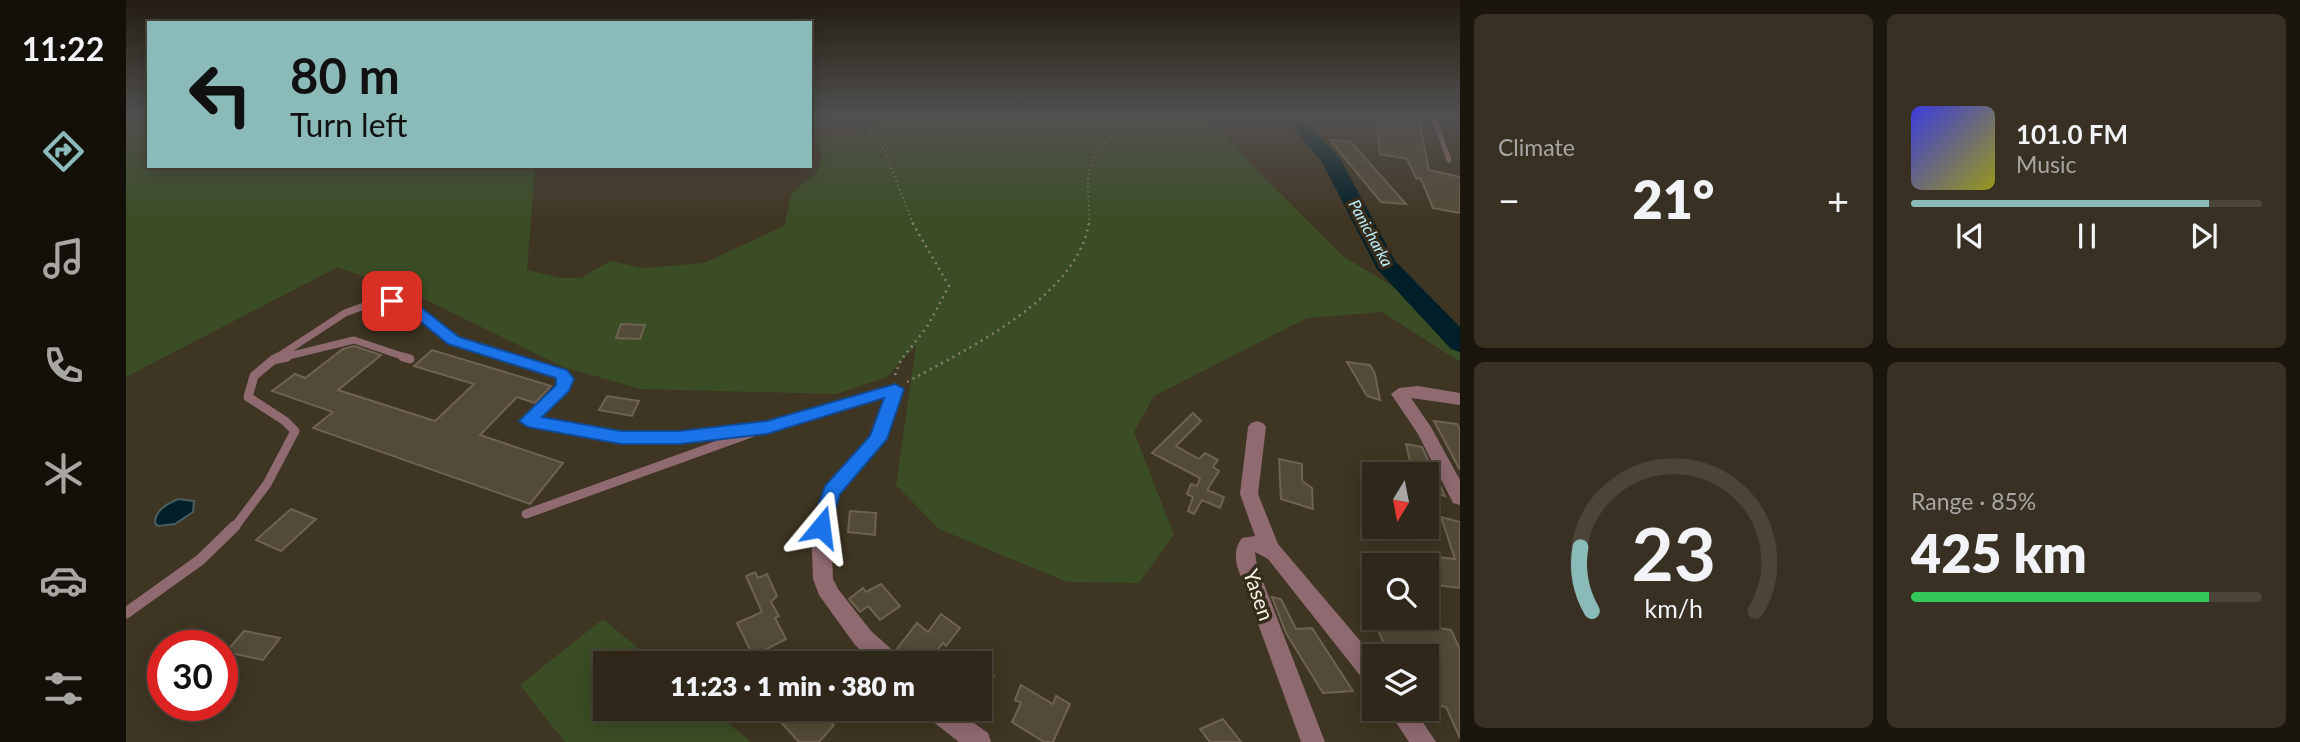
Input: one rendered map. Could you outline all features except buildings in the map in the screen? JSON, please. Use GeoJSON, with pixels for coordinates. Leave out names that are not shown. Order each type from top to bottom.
{"type":"FeatureCollection","features":[{"type":"Feature","properties":{"kind":"street"},"geometry":{"type":"LineString","coordinates":[[877,651],[863,638],[830,595],[823,579],[821,527],[832,491],[878,439],[895,389]]}},
{"type":"Feature","properties":{"kind":"street"},"geometry":{"type":"LineString","coordinates":[[1460,399],[1418,392],[1399,394],[1425,431],[1460,498]]}},
{"type":"Feature","properties":{"kind":"street"},"geometry":{"type":"LineString","coordinates":[[1258,427],[1249,494],[1269,548]]}},
{"type":"Feature","properties":{"kind":"street","name":"Yasen"},"geometry":{"type":"LineString","coordinates":[[1313,742],[1247,566],[1245,550],[1249,544],[1269,548],[1362,660]]}},
{"type":"Feature","properties":{"kind":"street"},"geometry":{"type":"LineString","coordinates":[[951,721],[979,742]]}},
{"type":"Feature","properties":{"kind":"street"},"geometry":{"type":"LineString","coordinates":[[1408,721],[1424,742]]}},
{"type":"Feature","properties":{"kind":"lane"},"geometry":{"type":"LineString","coordinates":[[1446,151],[1449,160]]}},
{"type":"Feature","properties":{"kind":"lane"},"geometry":{"type":"LineString","coordinates":[[126,613],[202,558],[238,524],[286,455],[295,432],[287,421],[248,397],[254,376],[273,360],[345,313],[378,301],[409,305],[453,340],[561,374],[566,379],[563,387],[528,421],[621,438],[680,438],[767,428]]}},
{"type":"Feature","properties":{"kind":"lane"},"geometry":{"type":"LineString","coordinates":[[273,360],[354,340],[410,359]]}},
{"type":"Feature","properties":{"kind":"lane"},"geometry":{"type":"LineString","coordinates":[[526,514],[767,428],[895,389]]}},
{"type":"Feature","properties":{"kind":"path"},"geometry":{"type":"LineString","coordinates":[[885,151],[907,214],[949,286],[942,302],[923,330],[900,357],[895,372],[895,389]]}},
{"type":"Feature","properties":{"kind":"path"},"geometry":{"type":"LineString","coordinates":[[895,389],[1024,312],[1069,271],[1081,252],[1089,229],[1090,166],[1098,151]]}},
{"type":"Feature","properties":{"kind":"green space"},"geometry":{"type":"Polygon","coordinates":[[[126,151],[147,151],[147,168],[537,168],[527,270],[561,278],[581,278],[610,261],[643,268],[704,263],[784,226],[792,192],[817,173],[822,157],[820,151],[1238,151],[1343,256],[1460,328],[1460,362],[1382,312],[1307,318],[1154,396],[1134,432],[1174,535],[1139,583],[1067,582],[939,529],[896,485],[916,345],[887,377],[836,394],[641,389],[563,367],[424,299],[338,267],[126,377],[126,151]]]}},
{"type":"Feature","properties":{"kind":"green space"},"geometry":{"type":"Polygon","coordinates":[[[603,619],[642,651],[593,651],[593,721],[726,721],[751,742],[565,742],[520,685],[603,619]]]}},
{"type":"Feature","properties":{"kind":"water"},"geometry":{"type":"Polygon","coordinates":[[[178,499],[194,501],[193,512],[175,524],[158,526],[155,523],[159,511],[178,499]]]}},
{"type":"Feature","properties":{"kind":"waterway","name":"Panicharka"},"geometry":{"type":"LineString","coordinates":[[1322,151],[1331,160],[1385,264],[1460,343]]}},
{"type":"Feature","properties":{"kind":"route"},"geometry":{"type":"LineString","coordinates":[[392,301],[409,305],[453,340],[561,374],[566,379],[563,387],[528,421],[621,438],[680,438],[767,428],[895,389],[895,396],[878,439],[832,491],[821,527]]}}]}
